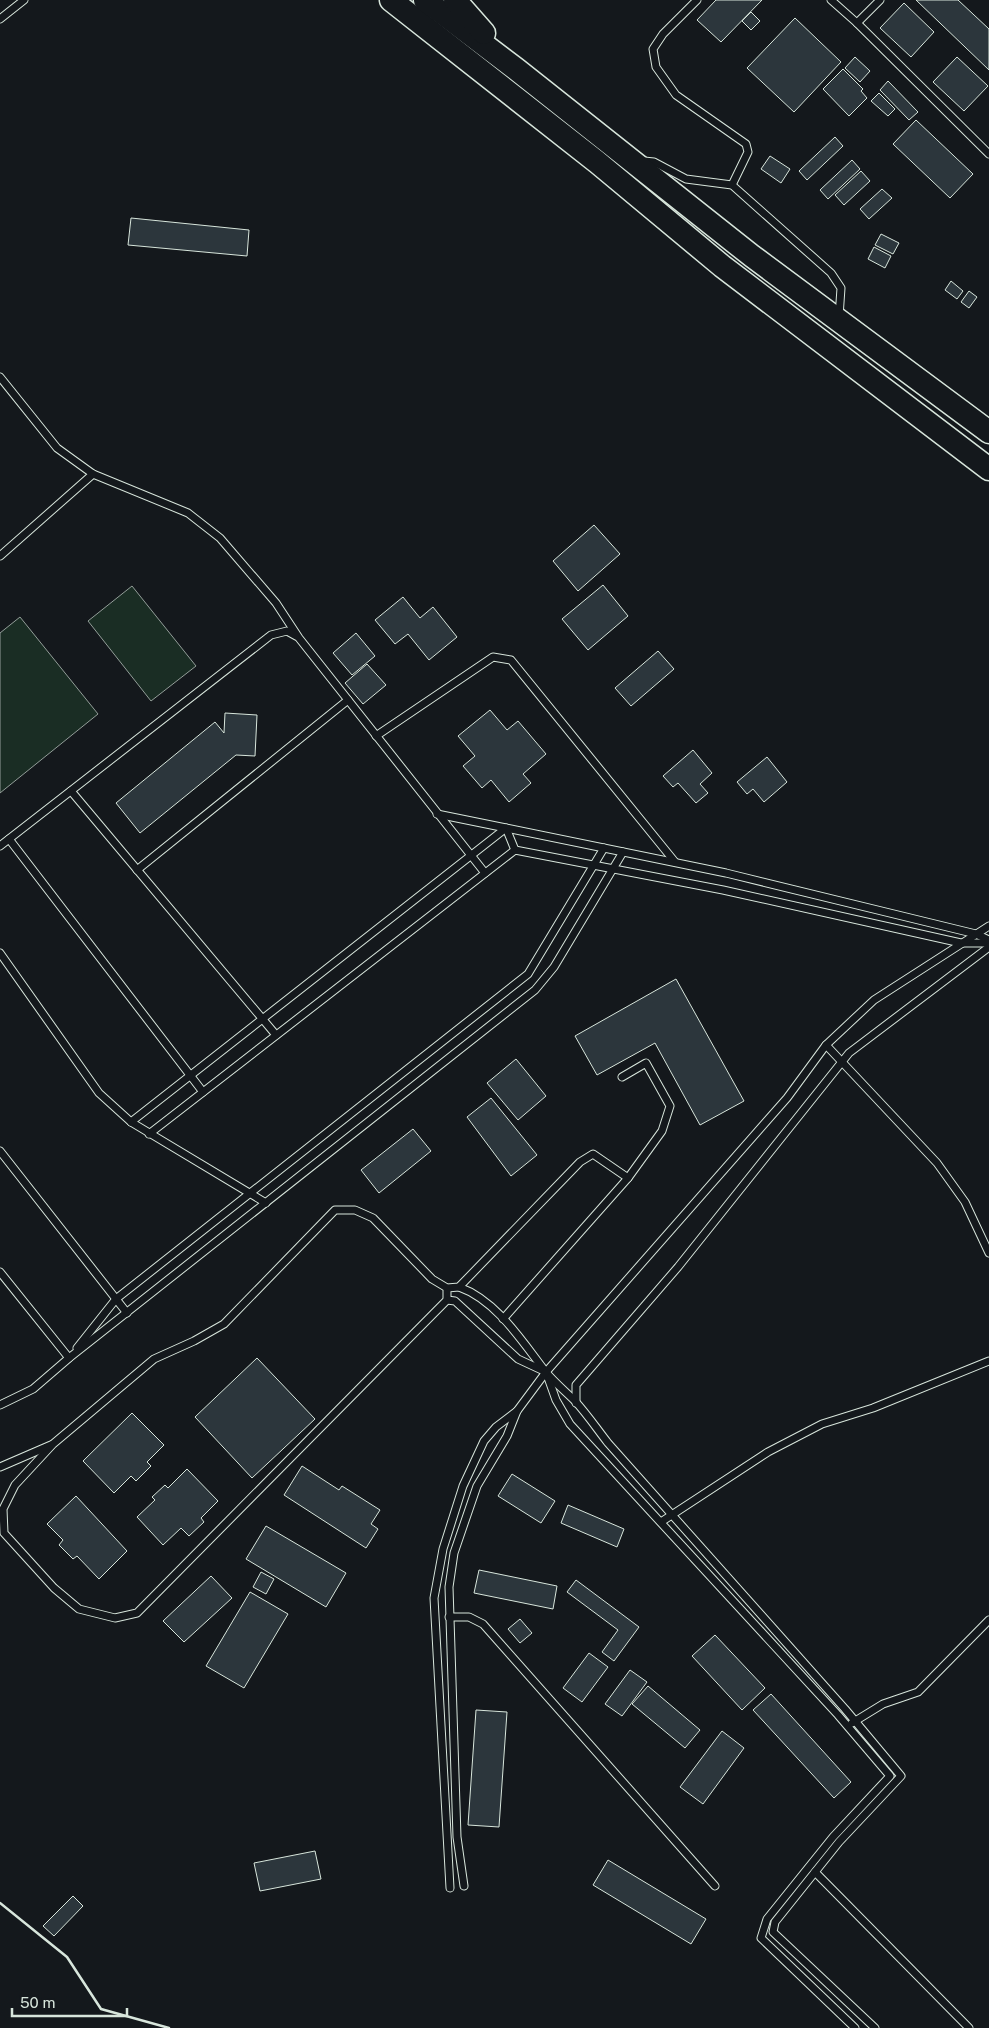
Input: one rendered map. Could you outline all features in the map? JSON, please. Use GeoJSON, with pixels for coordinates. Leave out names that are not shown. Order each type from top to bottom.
{"type":"FeatureCollection","features":[{"type":"Feature","properties":{"kind":"highway"},"geometry":{"type":"LineString","coordinates":[[391,0],[597,162],[722,266],[989,469]]}},
{"type":"Feature","properties":{"kind":"highway"},"geometry":{"type":"LineString","coordinates":[[424,0],[516,69],[752,256],[989,432]]}},
{"type":"Feature","properties":{"kind":"highway"},"geometry":{"type":"LineString","coordinates":[[455,0],[516,69]]}},
{"type":"Feature","properties":{"kind":"lane"},"geometry":{"type":"LineString","coordinates":[[0,20],[24,0]]}},
{"type":"Feature","properties":{"kind":"lane"},"geometry":{"type":"LineString","coordinates":[[697,0],[663,34],[653,50],[656,67],[676,95],[746,144],[748,152],[732,185]]}},
{"type":"Feature","properties":{"kind":"lane"},"geometry":{"type":"LineString","coordinates":[[831,0],[857,23],[989,154]]}},
{"type":"Feature","properties":{"kind":"lane"},"geometry":{"type":"LineString","coordinates":[[857,23],[880,0]]}},
{"type":"Feature","properties":{"kind":"lane"},"geometry":{"type":"LineString","coordinates":[[632,160],[654,162],[686,179],[732,185],[831,273],[841,288],[839,320]]}},
{"type":"Feature","properties":{"kind":"lane"},"geometry":{"type":"LineString","coordinates":[[0,377],[58,448],[93,474],[188,513],[220,538],[270,596],[299,638],[485,873]]}},
{"type":"Feature","properties":{"kind":"lane"},"geometry":{"type":"LineString","coordinates":[[0,556],[93,474]]}},
{"type":"Feature","properties":{"kind":"lane"},"geometry":{"type":"LineString","coordinates":[[0,846],[271,634],[287,631],[299,638]]}},
{"type":"Feature","properties":{"kind":"lane"},"geometry":{"type":"LineString","coordinates":[[376,736],[493,656],[510,660],[675,863]]}},
{"type":"Feature","properties":{"kind":"lane"},"geometry":{"type":"LineString","coordinates":[[137,870],[348,700]]}},
{"type":"Feature","properties":{"kind":"lane"},"geometry":{"type":"LineString","coordinates":[[71,791],[276,1035]]}},
{"type":"Feature","properties":{"kind":"lane"},"geometry":{"type":"LineString","coordinates":[[437,814],[726,873],[976,934],[989,942]]}},
{"type":"Feature","properties":{"kind":"lane"},"geometry":{"type":"LineString","coordinates":[[506,828],[515,850]]}},
{"type":"Feature","properties":{"kind":"lane"},"geometry":{"type":"LineString","coordinates":[[131,1122],[506,828]]}},
{"type":"Feature","properties":{"kind":"lane"},"geometry":{"type":"LineString","coordinates":[[9,839],[203,1092]]}},
{"type":"Feature","properties":{"kind":"lane"},"geometry":{"type":"LineString","coordinates":[[69,1358],[116,1299],[528,974],[604,848]]}},
{"type":"Feature","properties":{"kind":"lane"},"geometry":{"type":"LineString","coordinates":[[149,1134],[515,850],[723,890],[961,943],[989,942]]}},
{"type":"Feature","properties":{"kind":"lane"},"geometry":{"type":"LineString","coordinates":[[0,1405],[33,1389],[69,1358],[535,990],[554,967],[622,852]]}},
{"type":"Feature","properties":{"kind":"lane"},"geometry":{"type":"LineString","coordinates":[[464,1886],[458,1837],[449,1587],[454,1553],[477,1486],[507,1436],[517,1411],[546,1372],[787,1098],[826,1045],[874,1000],[989,926]]}},
{"type":"Feature","properties":{"kind":"lane"},"geometry":{"type":"LineString","coordinates":[[576,1403],[576,1385],[678,1267],[849,1053],[989,947]]}},
{"type":"Feature","properties":{"kind":"lane"},"geometry":{"type":"LineString","coordinates":[[0,953],[98,1093],[131,1122],[149,1134],[266,1203]]}},
{"type":"Feature","properties":{"kind":"lane"},"geometry":{"type":"LineString","coordinates":[[826,1045],[937,1163],[965,1202],[989,1254]]}},
{"type":"Feature","properties":{"kind":"lane"},"geometry":{"type":"LineString","coordinates":[[503,1319],[628,1178],[662,1131],[670,1106],[646,1063],[622,1077]]}},
{"type":"Feature","properties":{"kind":"lane"},"geometry":{"type":"LineString","coordinates":[[0,1151],[127,1313]]}},
{"type":"Feature","properties":{"kind":"lane"},"geometry":{"type":"LineString","coordinates":[[459,1286],[580,1162],[593,1154],[628,1178]]}},
{"type":"Feature","properties":{"kind":"lane"},"geometry":{"type":"LineString","coordinates":[[447,1288],[447,1300],[137,1613],[115,1618],[79,1609],[54,1588],[2,1533],[3,1509],[15,1485],[54,1444],[154,1359],[194,1341],[224,1324],[335,1210],[355,1210],[373,1218],[432,1279],[447,1288],[459,1286],[473,1292],[503,1319],[529,1347],[546,1372],[576,1403],[608,1443],[855,1720],[901,1776],[839,1842],[775,1922],[773,1932],[875,2028]]}},
{"type":"Feature","properties":{"kind":"lane"},"geometry":{"type":"LineString","coordinates":[[0,1272],[69,1358]]}},
{"type":"Feature","properties":{"kind":"lane"},"geometry":{"type":"LineString","coordinates":[[447,1300],[456,1301],[518,1359],[546,1372],[556,1400],[570,1424],[848,1726],[890,1776],[833,1837],[767,1919],[761,1938],[855,2028]]}},
{"type":"Feature","properties":{"kind":"lane"},"geometry":{"type":"LineString","coordinates":[[661,1522],[768,1452],[822,1424],[873,1408],[989,1362]]}},
{"type":"Feature","properties":{"kind":"lane"},"geometry":{"type":"LineString","coordinates":[[450,1888],[434,1598],[443,1549],[463,1486],[484,1441],[496,1427],[517,1411]]}},
{"type":"Feature","properties":{"kind":"lane"},"geometry":{"type":"LineString","coordinates":[[0,1467],[54,1444]]}},
{"type":"Feature","properties":{"kind":"lane"},"geometry":{"type":"LineString","coordinates":[[449,1617],[469,1617],[483,1624],[715,1886]]}},
{"type":"Feature","properties":{"kind":"lane"},"geometry":{"type":"LineString","coordinates":[[848,1726],[883,1704],[918,1692],[989,1620]]}},
{"type":"Feature","properties":{"kind":"lane"},"geometry":{"type":"LineString","coordinates":[[815,1872],[969,2028]]}},
{"type":"Feature","properties":{"kind":"green space"},"geometry":{"type":"Polygon","coordinates":[[[132,586],[196,666],[151,701],[88,621],[132,586]]]}},
{"type":"Feature","properties":{"kind":"green space"},"geometry":{"type":"Polygon","coordinates":[[[20,617],[98,714],[0,793],[0,633],[20,617]]]}},
{"type":"Feature","properties":{"kind":"building"},"geometry":{"type":"Polygon","coordinates":[[[716,0],[762,0],[721,42],[697,20],[716,0]]]}},
{"type":"Feature","properties":{"kind":"building"},"geometry":{"type":"Polygon","coordinates":[[[916,0],[958,0],[989,29],[989,70],[916,0]]]}},
{"type":"Feature","properties":{"kind":"building"},"geometry":{"type":"Polygon","coordinates":[[[904,3],[934,32],[911,57],[880,28],[904,3]]]}},
{"type":"Feature","properties":{"kind":"building"},"geometry":{"type":"Polygon","coordinates":[[[751,12],[760,21],[751,30],[742,21],[751,12]]]}},
{"type":"Feature","properties":{"kind":"building"},"geometry":{"type":"Polygon","coordinates":[[[795,18],[841,62],[794,112],[747,68],[795,18]]]}},
{"type":"Feature","properties":{"kind":"building"},"geometry":{"type":"Polygon","coordinates":[[[855,57],[870,71],[860,82],[845,68],[855,57]]]}},
{"type":"Feature","properties":{"kind":"building"},"geometry":{"type":"Polygon","coordinates":[[[957,57],[988,86],[964,111],[933,82],[957,57]]]}},
{"type":"Feature","properties":{"kind":"building"},"geometry":{"type":"Polygon","coordinates":[[[843,69],[863,89],[861,91],[867,98],[849,116],[823,89],[843,69]]]}},
{"type":"Feature","properties":{"kind":"building"},"geometry":{"type":"Polygon","coordinates":[[[888,81],[918,112],[909,120],[880,90],[888,81]]]}},
{"type":"Feature","properties":{"kind":"building"},"geometry":{"type":"Polygon","coordinates":[[[879,93],[895,109],[888,116],[871,101],[879,93]]]}},
{"type":"Feature","properties":{"kind":"building"},"geometry":{"type":"Polygon","coordinates":[[[916,120],[973,174],[950,198],[893,144],[916,120]]]}},
{"type":"Feature","properties":{"kind":"building"},"geometry":{"type":"Polygon","coordinates":[[[835,137],[843,146],[807,180],[799,171],[835,137]]]}},
{"type":"Feature","properties":{"kind":"building"},"geometry":{"type":"Polygon","coordinates":[[[770,156],[790,169],[781,183],[761,169],[770,156]]]}},
{"type":"Feature","properties":{"kind":"building"},"geometry":{"type":"Polygon","coordinates":[[[852,160],[860,169],[828,199],[820,190],[852,160]]]}},
{"type":"Feature","properties":{"kind":"building"},"geometry":{"type":"Polygon","coordinates":[[[861,171],[870,181],[844,205],[835,195],[861,171]]]}},
{"type":"Feature","properties":{"kind":"building"},"geometry":{"type":"Polygon","coordinates":[[[882,189],[892,198],[869,219],[860,209],[882,189]]]}},
{"type":"Feature","properties":{"kind":"building"},"geometry":{"type":"Polygon","coordinates":[[[131,218],[249,230],[247,256],[128,245],[131,218]]]}},
{"type":"Feature","properties":{"kind":"building"},"geometry":{"type":"Polygon","coordinates":[[[881,234],[899,243],[893,254],[875,245],[881,234]]]}},
{"type":"Feature","properties":{"kind":"building"},"geometry":{"type":"Polygon","coordinates":[[[874,247],[891,256],[885,268],[868,259],[874,247]]]}},
{"type":"Feature","properties":{"kind":"building"},"geometry":{"type":"Polygon","coordinates":[[[951,281],[963,291],[957,299],[945,290],[951,281]]]}},
{"type":"Feature","properties":{"kind":"building"},"geometry":{"type":"Polygon","coordinates":[[[969,291],[977,297],[969,308],[961,302],[969,291]]]}},
{"type":"Feature","properties":{"kind":"building"},"geometry":{"type":"Polygon","coordinates":[[[594,525],[620,554],[578,591],[553,561],[594,525]]]}},
{"type":"Feature","properties":{"kind":"building"},"geometry":{"type":"Polygon","coordinates":[[[603,585],[628,616],[588,650],[562,619],[603,585]]]}},
{"type":"Feature","properties":{"kind":"building"},"geometry":{"type":"Polygon","coordinates":[[[403,597],[420,618],[433,607],[457,637],[429,660],[408,634],[395,644],[375,620],[403,597]]]}},
{"type":"Feature","properties":{"kind":"building"},"geometry":{"type":"Polygon","coordinates":[[[356,633],[375,656],[352,675],[333,653],[356,633]]]}},
{"type":"Feature","properties":{"kind":"building"},"geometry":{"type":"Polygon","coordinates":[[[658,651],[674,669],[631,706],[615,688],[658,651]]]}},
{"type":"Feature","properties":{"kind":"building"},"geometry":{"type":"Polygon","coordinates":[[[367,664],[386,685],[363,704],[345,683],[367,664]]]}},
{"type":"Feature","properties":{"kind":"building"},"geometry":{"type":"Polygon","coordinates":[[[490,710],[507,730],[518,721],[546,754],[523,774],[531,783],[509,802],[491,780],[482,788],[463,766],[475,756],[458,736],[490,710]]]}},
{"type":"Feature","properties":{"kind":"building"},"geometry":{"type":"Polygon","coordinates":[[[225,713],[257,715],[255,756],[236,755],[140,833],[116,803],[215,722],[224,733],[225,713]]]}},
{"type":"Feature","properties":{"kind":"building"},"geometry":{"type":"Polygon","coordinates":[[[693,750],[712,773],[700,784],[708,793],[696,803],[678,783],[673,787],[663,776],[693,750]]]}},
{"type":"Feature","properties":{"kind":"building"},"geometry":{"type":"Polygon","coordinates":[[[767,757],[787,782],[764,802],[753,789],[747,794],[737,782],[767,757]]]}},
{"type":"Feature","properties":{"kind":"building"},"geometry":{"type":"Polygon","coordinates":[[[676,979],[744,1101],[700,1125],[655,1043],[597,1075],[575,1036],[676,979]]]}},
{"type":"Feature","properties":{"kind":"building"},"geometry":{"type":"Polygon","coordinates":[[[516,1059],[546,1096],[518,1120],[487,1083],[516,1059]]]}},
{"type":"Feature","properties":{"kind":"building"},"geometry":{"type":"Polygon","coordinates":[[[491,1098],[537,1155],[511,1176],[467,1117],[491,1098]]]}},
{"type":"Feature","properties":{"kind":"building"},"geometry":{"type":"Polygon","coordinates":[[[413,1129],[431,1151],[379,1193],[361,1170],[413,1129]]]}},
{"type":"Feature","properties":{"kind":"building"},"geometry":{"type":"Polygon","coordinates":[[[257,1358],[315,1419],[252,1478],[195,1417],[257,1358]]]}},
{"type":"Feature","properties":{"kind":"building"},"geometry":{"type":"Polygon","coordinates":[[[132,1413],[164,1445],[147,1462],[151,1466],[136,1481],[131,1476],[114,1493],[83,1461],[132,1413]]]}},
{"type":"Feature","properties":{"kind":"building"},"geometry":{"type":"Polygon","coordinates":[[[302,1466],[339,1490],[342,1486],[380,1510],[371,1524],[378,1529],[366,1548],[284,1495],[302,1466]]]}},
{"type":"Feature","properties":{"kind":"building"},"geometry":{"type":"Polygon","coordinates":[[[187,1469],[218,1501],[201,1518],[204,1522],[189,1536],[181,1528],[163,1545],[137,1517],[155,1500],[152,1497],[165,1485],[168,1488],[187,1469]]]}},
{"type":"Feature","properties":{"kind":"building"},"geometry":{"type":"Polygon","coordinates":[[[512,1474],[555,1501],[541,1523],[498,1496],[512,1474]]]}},
{"type":"Feature","properties":{"kind":"building"},"geometry":{"type":"Polygon","coordinates":[[[76,1496],[127,1551],[99,1579],[77,1556],[73,1559],[59,1545],[63,1540],[47,1524],[76,1496]]]}},
{"type":"Feature","properties":{"kind":"building"},"geometry":{"type":"Polygon","coordinates":[[[568,1505],[624,1529],[617,1547],[561,1523],[568,1505]]]}},
{"type":"Feature","properties":{"kind":"building"},"geometry":{"type":"Polygon","coordinates":[[[266,1526],[346,1573],[326,1607],[246,1559],[266,1526]]]}},
{"type":"Feature","properties":{"kind":"building"},"geometry":{"type":"Polygon","coordinates":[[[479,1570],[557,1586],[553,1609],[474,1593],[479,1570]]]}},
{"type":"Feature","properties":{"kind":"building"},"geometry":{"type":"Polygon","coordinates":[[[261,1572],[274,1579],[266,1594],[253,1587],[261,1572]]]}},
{"type":"Feature","properties":{"kind":"building"},"geometry":{"type":"Polygon","coordinates":[[[211,1576],[232,1598],[184,1642],[163,1621],[211,1576]]]}},
{"type":"Feature","properties":{"kind":"building"},"geometry":{"type":"Polygon","coordinates":[[[576,1580],[639,1627],[614,1661],[602,1652],[618,1630],[567,1592],[576,1580]]]}},
{"type":"Feature","properties":{"kind":"building"},"geometry":{"type":"Polygon","coordinates":[[[250,1592],[288,1614],[244,1688],[206,1666],[250,1592]]]}},
{"type":"Feature","properties":{"kind":"building"},"geometry":{"type":"Polygon","coordinates":[[[520,1619],[532,1633],[520,1643],[508,1629],[520,1619]]]}},
{"type":"Feature","properties":{"kind":"building"},"geometry":{"type":"Polygon","coordinates":[[[715,1635],[765,1688],[742,1710],[692,1656],[715,1635]]]}},
{"type":"Feature","properties":{"kind":"building"},"geometry":{"type":"Polygon","coordinates":[[[589,1653],[608,1667],[582,1702],[563,1688],[589,1653]]]}},
{"type":"Feature","properties":{"kind":"building"},"geometry":{"type":"Polygon","coordinates":[[[630,1670],[647,1682],[622,1716],[605,1704],[630,1670]]]}},
{"type":"Feature","properties":{"kind":"building"},"geometry":{"type":"Polygon","coordinates":[[[648,1686],[700,1730],[685,1748],[632,1704],[648,1686]]]}},
{"type":"Feature","properties":{"kind":"building"},"geometry":{"type":"Polygon","coordinates":[[[771,1694],[851,1782],[834,1798],[753,1710],[771,1694]]]}},
{"type":"Feature","properties":{"kind":"building"},"geometry":{"type":"Polygon","coordinates":[[[476,1710],[507,1712],[499,1827],[468,1825],[476,1710]]]}},
{"type":"Feature","properties":{"kind":"building"},"geometry":{"type":"Polygon","coordinates":[[[722,1731],[744,1748],[703,1804],[680,1787],[722,1731]]]}},
{"type":"Feature","properties":{"kind":"building"},"geometry":{"type":"Polygon","coordinates":[[[315,1851],[321,1879],[260,1891],[254,1863],[315,1851]]]}},
{"type":"Feature","properties":{"kind":"building"},"geometry":{"type":"Polygon","coordinates":[[[608,1860],[706,1919],[691,1944],[593,1885],[608,1860]]]}},
{"type":"Feature","properties":{"kind":"building"},"geometry":{"type":"Polygon","coordinates":[[[73,1896],[83,1906],[54,1936],[43,1926],[73,1896]]]}},
{"type":"Feature","properties":{"kind":"wall"},"geometry":{"type":"LineString","coordinates":[[0,1903],[67,1957],[101,2009],[169,2028]]}}]}
